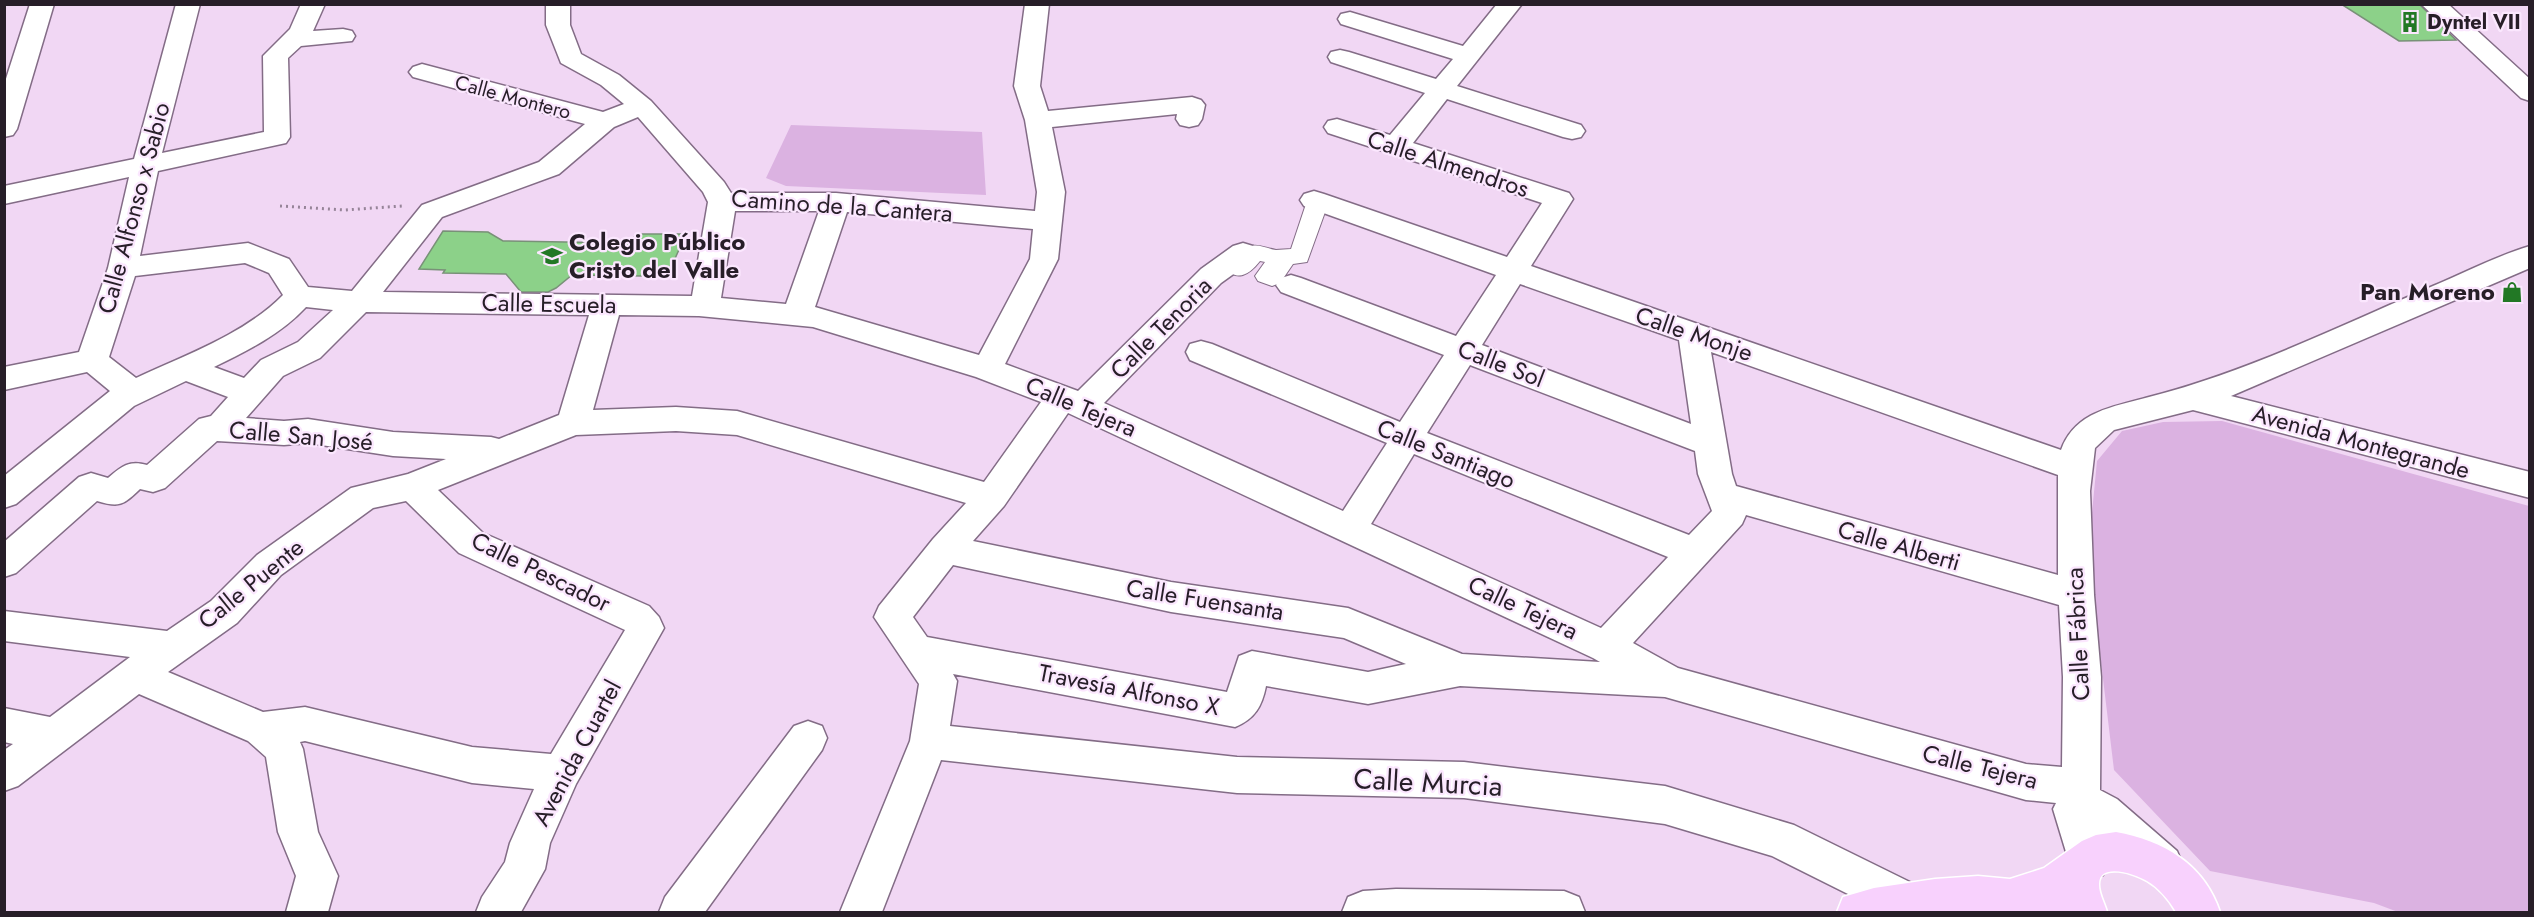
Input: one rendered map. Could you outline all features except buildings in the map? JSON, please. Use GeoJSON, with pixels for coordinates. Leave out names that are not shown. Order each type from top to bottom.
{"type":"FeatureCollection","features":[{"type":"Feature","properties":{"kind":"main road"},"geometry":{"type":"LineString","coordinates":[[1858,912],[1909,903],[1976,898],[2029,906],[2048,887],[2099,854],[2113,850],[2138,855],[2183,889],[2220,912]]}},
{"type":"Feature","properties":{"kind":"main road"},"geometry":{"type":"LineString","coordinates":[[2085,864],[2079,889],[2086,912]]}},
{"type":"Feature","properties":{"kind":"street"},"geometry":{"type":"LineString","coordinates":[[4,129],[42,4]]}},
{"type":"Feature","properties":{"kind":"street","name":"Calle Alfonso x Sabio"},"geometry":{"type":"LineString","coordinates":[[92,360],[123,268],[146,164],[188,4]]}},
{"type":"Feature","properties":{"kind":"street"},"geometry":{"type":"LineString","coordinates":[[4,195],[277,137],[275,56],[296,39],[310,15],[312,4]]}},
{"type":"Feature","properties":{"kind":"street","name":"Camino de la Cantera"},"geometry":{"type":"LineString","coordinates":[[558,4],[560,31],[570,58],[610,80],[642,106],[714,188],[722,202],[836,202],[1047,221]]}},
{"type":"Feature","properties":{"kind":"street"},"geometry":{"type":"LineString","coordinates":[[987,369],[1044,259],[1051,192],[1038,120],[1027,86],[1037,4]]}},
{"type":"Feature","properties":{"kind":"street"},"geometry":{"type":"LineString","coordinates":[[1395,147],[1510,4]]}},
{"type":"Feature","properties":{"kind":"street"},"geometry":{"type":"LineString","coordinates":[[2433,4],[2529,93]]}},
{"type":"Feature","properties":{"kind":"street"},"geometry":{"type":"LineString","coordinates":[[1350,19],[1469,56]]}},
{"type":"Feature","properties":{"kind":"street"},"geometry":{"type":"LineString","coordinates":[[296,39],[343,36]]}},
{"type":"Feature","properties":{"kind":"street"},"geometry":{"type":"LineString","coordinates":[[1340,57],[1572,131]]}},
{"type":"Feature","properties":{"kind":"street","name":"Calle Montero"},"geometry":{"type":"LineString","coordinates":[[422,72],[604,121]]}},
{"type":"Feature","properties":{"kind":"street"},"geometry":{"type":"LineString","coordinates":[[1038,120],[1192,105],[1190,119]]}},
{"type":"Feature","properties":{"kind":"street"},"geometry":{"type":"LineString","coordinates":[[250,393],[272,368],[309,350],[359,302],[432,211],[549,168],[604,121],[642,106]]}},
{"type":"Feature","properties":{"kind":"street","name":"Calle Almendros"},"geometry":{"type":"LineString","coordinates":[[1337,127],[1559,199],[1514,270]]}},
{"type":"Feature","properties":{"kind":"street"},"geometry":{"type":"LineString","coordinates":[[1243,253],[1235,265],[1242,268],[1255,252],[1280,258],[1266,276],[1272,278],[1287,256],[1299,257],[1316,201]]}},
{"type":"Feature","properties":{"kind":"street","name":"Calle Monje"},"geometry":{"type":"LineString","coordinates":[[1316,201],[2074,468]]}},
{"type":"Feature","properties":{"kind":"street"},"geometry":{"type":"LineString","coordinates":[[705,306],[722,202]]}},
{"type":"Feature","properties":{"kind":"street"},"geometry":{"type":"LineString","coordinates":[[797,315],[836,202]]}},
{"type":"Feature","properties":{"kind":"street"},"geometry":{"type":"LineString","coordinates":[[4,495],[123,398],[233,345],[282,314],[299,296],[279,266],[248,253],[123,268]]}},
{"type":"Feature","properties":{"kind":"street","name":"Calle Tenoria"},"geometry":{"type":"LineString","coordinates":[[917,651],[892,617],[945,549],[992,498],[1072,402],[1211,276],[1243,253]]}},
{"type":"Feature","properties":{"kind":"street","name":"Calle Fábrica"},"geometry":{"type":"LineString","coordinates":[[2085,864],[2073,809],[2079,793],[2082,774],[2082,677],[2073,530],[2074,468],[2080,443],[2088,432],[2104,421],[2193,398],[2267,370],[2529,256]]}},
{"type":"Feature","properties":{"kind":"street"},"geometry":{"type":"LineString","coordinates":[[1350,528],[1514,270]]}},
{"type":"Feature","properties":{"kind":"street"},"geometry":{"type":"LineString","coordinates":[[2494,272],[2529,280]]}},
{"type":"Feature","properties":{"kind":"street","name":"Calle Sol"},"geometry":{"type":"LineString","coordinates":[[1291,285],[1710,444]]}},
{"type":"Feature","properties":{"kind":"street","name":"Calle Escuela"},"geometry":{"type":"LineString","coordinates":[[299,296],[359,302],[705,306],[797,315],[814,317],[987,369]]}},
{"type":"Feature","properties":{"kind":"street"},"geometry":{"type":"LineString","coordinates":[[573,423],[607,305]]}},
{"type":"Feature","properties":{"kind":"street"},"geometry":{"type":"LineString","coordinates":[[1606,646],[1730,514],[1715,474],[1693,333]]}},
{"type":"Feature","properties":{"kind":"street","name":"Calle Santiago"},"geometry":{"type":"LineString","coordinates":[[1201,352],[1407,438],[1694,552]]}},
{"type":"Feature","properties":{"kind":"street"},"geometry":{"type":"LineString","coordinates":[[4,380],[92,360],[133,393]]}},
{"type":"Feature","properties":{"kind":"street","name":"Calle San José"},"geometry":{"type":"LineString","coordinates":[[184,368],[250,393],[218,429]]}},
{"type":"Feature","properties":{"kind":"street","name":"Calle Tejera"},"geometry":{"type":"LineString","coordinates":[[987,369],[1072,402],[1350,528],[1606,646],[1669,682],[2026,782],[2079,793]]}},
{"type":"Feature","properties":{"kind":"street","name":"Avenida Montegrande"},"geometry":{"type":"LineString","coordinates":[[2193,398],[2529,485]]}},
{"type":"Feature","properties":{"kind":"street","name":"Calle Puente"},"geometry":{"type":"LineString","coordinates":[[4,773],[173,647],[224,612],[269,565],[363,497],[413,486],[573,423],[676,419],[737,423],[992,498]]}},
{"type":"Feature","properties":{"kind":"street"},"geometry":{"type":"LineString","coordinates":[[4,563],[91,486],[114,493],[134,474],[153,479],[210,428],[218,429]]}},
{"type":"Feature","properties":{"kind":"street","name":"Calle San José"},"geometry":{"type":"LineString","coordinates":[[218,429],[284,433],[308,431],[393,444],[512,446]]}},
{"type":"Feature","properties":{"kind":"street","name":"Calle Pescador"},"geometry":{"type":"LineString","coordinates":[[413,486],[471,543],[636,617],[646,628]]}},
{"type":"Feature","properties":{"kind":"street","name":"Calle Alberti"},"geometry":{"type":"LineString","coordinates":[[1722,495],[2076,595]]}},
{"type":"Feature","properties":{"kind":"street","name":"Calle Fuensanta"},"geometry":{"type":"LineString","coordinates":[[945,549],[1171,597],[1348,623],[1460,670]]}},
{"type":"Feature","properties":{"kind":"street"},"geometry":{"type":"LineString","coordinates":[[4,626],[173,647]]}},
{"type":"Feature","properties":{"kind":"street","name":"Avenida Cuartel"},"geometry":{"type":"LineString","coordinates":[[497,912],[524,869],[530,843],[561,773],[646,628]]}},
{"type":"Feature","properties":{"kind":"street"},"geometry":{"type":"LineString","coordinates":[[861,912],[929,741],[938,681],[917,651]]}},
{"type":"Feature","properties":{"kind":"street","name":"Travesía Alfonso X"},"geometry":{"type":"LineString","coordinates":[[917,651],[1235,710],[1245,697],[1251,667],[1368,688],[1460,670],[1669,682]]}},
{"type":"Feature","properties":{"kind":"street"},"geometry":{"type":"LineString","coordinates":[[135,675],[262,729],[284,749],[298,832],[317,876],[307,912]]}},
{"type":"Feature","properties":{"kind":"street"},"geometry":{"type":"LineString","coordinates":[[262,729],[305,724],[472,765],[561,773]]}},
{"type":"Feature","properties":{"kind":"street"},"geometry":{"type":"LineString","coordinates":[[4,725],[55,735]]}},
{"type":"Feature","properties":{"kind":"street"},"geometry":{"type":"LineString","coordinates":[[680,912],[808,738]]}},
{"type":"Feature","properties":{"kind":"street","name":"Calle Murcia"},"geometry":{"type":"LineString","coordinates":[[929,741],[1237,775],[1464,780],[1665,805],[1780,839],[1909,903]]}},
{"type":"Feature","properties":{"kind":"street"},"geometry":{"type":"LineString","coordinates":[[2079,793],[2103,812],[2183,889]]}},
{"type":"Feature","properties":{"kind":"street"},"geometry":{"type":"LineString","coordinates":[[1363,912],[1408,910],[1564,912]]}},
{"type":"Feature","properties":{"kind":"path"},"geometry":{"type":"LineString","coordinates":[[280,206],[345,210],[408,205],[432,211]]}},
{"type":"Feature","properties":{"kind":"shaded area"},"geometry":{"type":"Polygon","coordinates":[[[791,125],[982,132],[986,195],[786,186],[766,178],[791,125]]]}},
{"type":"Feature","properties":{"kind":"shaded area"},"geometry":{"type":"Polygon","coordinates":[[[2222,421],[2529,506],[2529,912],[2398,912],[2374,903],[2210,871],[2114,770],[2088,554],[2097,461],[2122,431],[2163,422],[2222,421]]]}},
{"type":"Feature","properties":{"kind":"place","name":"Dyntel VII"},"geometry":{"type":"Point","coordinates":[2410,22]}},
{"type":"Feature","properties":{"kind":"place","name":"Colegio Público Cristo del Valle"},"geometry":{"type":"Point","coordinates":[552,256]}},
{"type":"Feature","properties":{"kind":"place","name":"Pan Moreno"},"geometry":{"type":"Point","coordinates":[2512,292]}}]}
